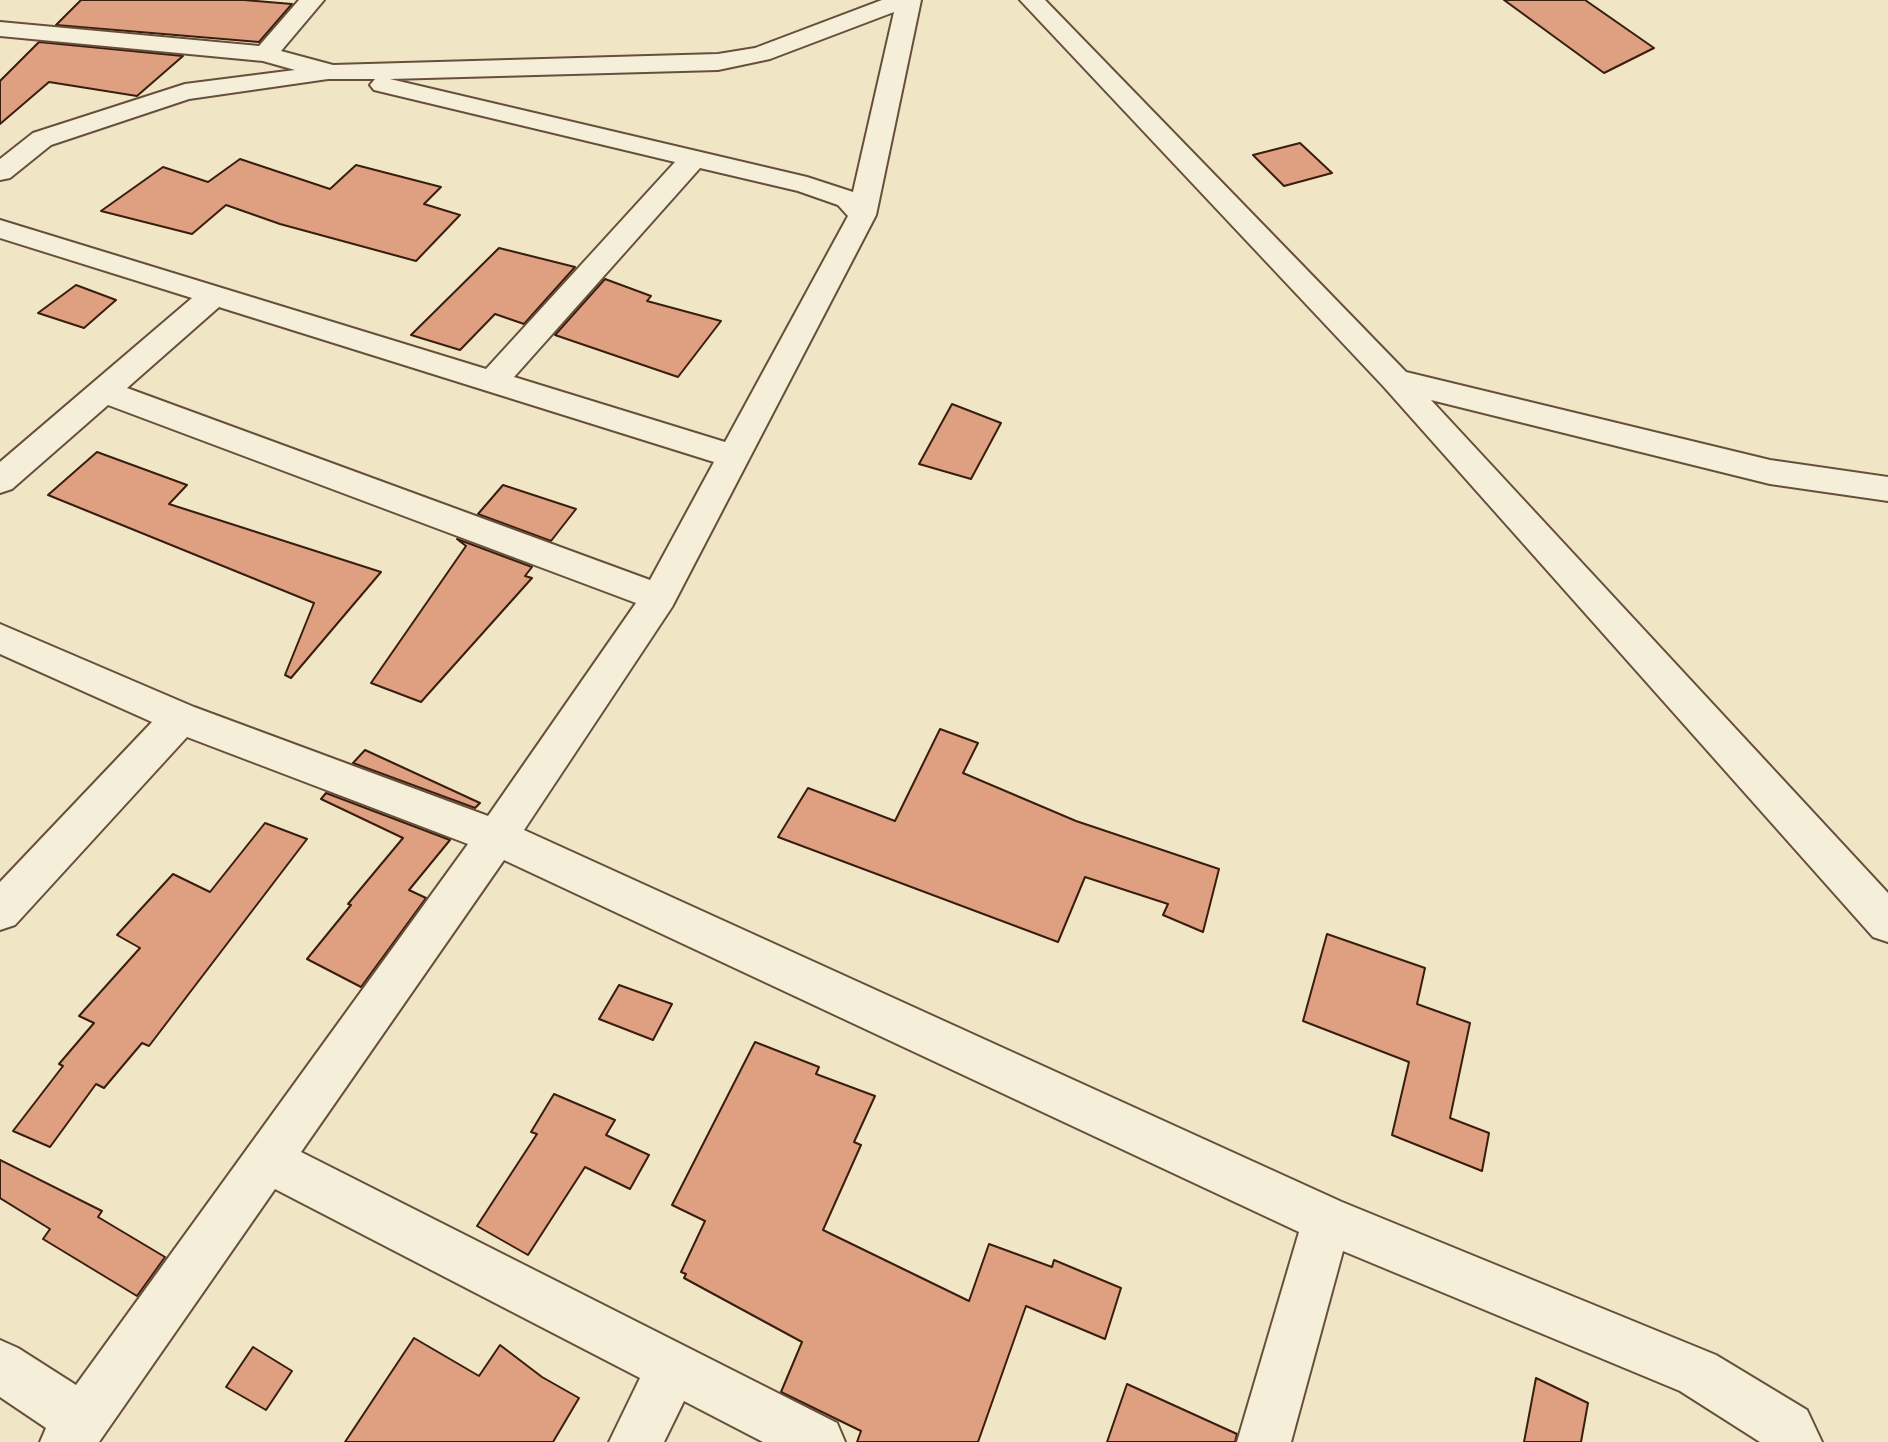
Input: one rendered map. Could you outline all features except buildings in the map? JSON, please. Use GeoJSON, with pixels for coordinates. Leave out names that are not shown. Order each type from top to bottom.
{"type":"FeatureCollection","features":[{"type":"Feature","properties":{"kind":"street"},"geometry":{"type":"LineString","coordinates":[[265,54],[312,0]]}},
{"type":"Feature","properties":{"kind":"street"},"geometry":{"type":"LineString","coordinates":[[0,172],[42,139],[185,92],[332,73],[719,62],[761,54],[906,0]]}},
{"type":"Feature","properties":{"kind":"street"},"geometry":{"type":"LineString","coordinates":[[0,1366],[74,1431],[497,837],[659,597],[862,215],[906,0]]}},
{"type":"Feature","properties":{"kind":"street"},"geometry":{"type":"LineString","coordinates":[[1032,0],[1395,380],[1888,923]]}},
{"type":"Feature","properties":{"kind":"street"},"geometry":{"type":"LineString","coordinates":[[0,29],[265,54],[332,73],[807,185],[848,199],[862,215]]}},
{"type":"Feature","properties":{"kind":"street"},"geometry":{"type":"LineString","coordinates":[[0,136],[42,139]]}},
{"type":"Feature","properties":{"kind":"street"},"geometry":{"type":"LineString","coordinates":[[493,381],[694,158]]}},
{"type":"Feature","properties":{"kind":"street"},"geometry":{"type":"LineString","coordinates":[[0,229],[732,456]]}},
{"type":"Feature","properties":{"kind":"street"},"geometry":{"type":"LineString","coordinates":[[0,481],[215,294]]}},
{"type":"Feature","properties":{"kind":"street"},"geometry":{"type":"LineString","coordinates":[[1395,380],[1770,472],[1888,489]]}},
{"type":"Feature","properties":{"kind":"street"},"geometry":{"type":"LineString","coordinates":[[103,391],[659,597]]}},
{"type":"Feature","properties":{"kind":"street"},"geometry":{"type":"LineString","coordinates":[[0,638],[180,718],[497,837],[1327,1220],[1698,1373],[1788,1429],[1795,1442]]}},
{"type":"Feature","properties":{"kind":"street"},"geometry":{"type":"LineString","coordinates":[[0,911],[180,718]]}},
{"type":"Feature","properties":{"kind":"street"},"geometry":{"type":"LineString","coordinates":[[267,1160],[818,1442]]}},
{"type":"Feature","properties":{"kind":"street"},"geometry":{"type":"LineString","coordinates":[[1264,1442],[1327,1220]]}},
{"type":"Feature","properties":{"kind":"street"},"geometry":{"type":"LineString","coordinates":[[636,1442],[673,1368]]}}]}
